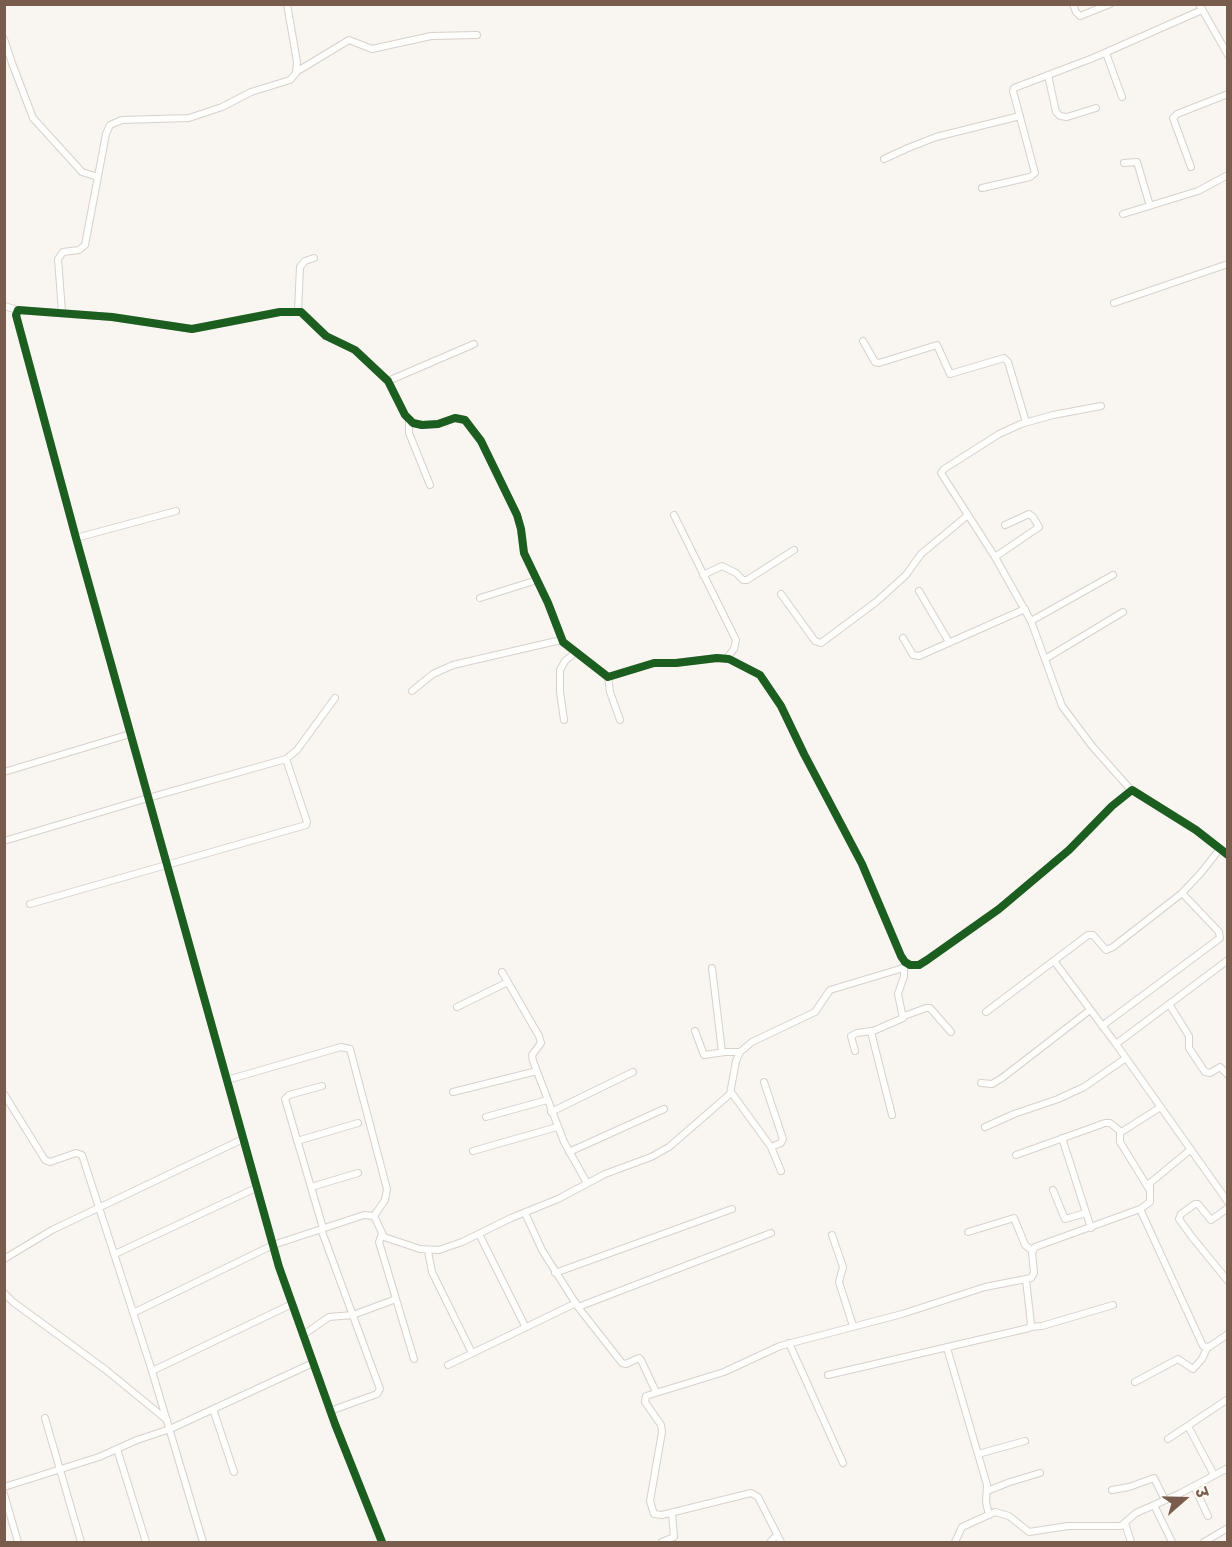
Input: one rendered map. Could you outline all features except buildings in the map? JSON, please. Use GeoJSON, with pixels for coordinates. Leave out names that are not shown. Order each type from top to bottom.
{"type":"FeatureCollection","features":[{"type":"Feature","properties":{"kind":"street"},"geometry":{"type":"LineString","coordinates":[[62,312],[58,258],[63,252],[82,249],[85,245],[106,134],[114,122],[189,118],[294,77],[297,62],[287,4]]}},
{"type":"Feature","properties":{"kind":"street"},"geometry":{"type":"LineString","coordinates":[[1073,4],[1080,15],[1110,4]]}},
{"type":"Feature","properties":{"kind":"street"},"geometry":{"type":"LineString","coordinates":[[982,188],[1030,177],[1035,173],[1013,89],[1106,52],[1200,7],[1227,55]]}},
{"type":"Feature","properties":{"kind":"street"},"geometry":{"type":"LineString","coordinates":[[296,72],[349,40],[372,49],[431,36],[477,35]]}},
{"type":"Feature","properties":{"kind":"street"},"geometry":{"type":"LineString","coordinates":[[4,39],[33,118],[82,172],[98,177]]}},
{"type":"Feature","properties":{"kind":"street"},"geometry":{"type":"LineString","coordinates":[[1106,52],[1122,97]]}},
{"type":"Feature","properties":{"kind":"street"},"geometry":{"type":"LineString","coordinates":[[1048,75],[1056,112],[1060,116],[1067,117],[1096,108]]}},
{"type":"Feature","properties":{"kind":"street"},"geometry":{"type":"LineString","coordinates":[[1191,167],[1173,118],[1177,114],[1227,94]]}},
{"type":"Feature","properties":{"kind":"street"},"geometry":{"type":"LineString","coordinates":[[884,159],[936,137],[1020,116]]}},
{"type":"Feature","properties":{"kind":"street"},"geometry":{"type":"LineString","coordinates":[[1124,163],[1134,160],[1137,162],[1150,206]]}},
{"type":"Feature","properties":{"kind":"street"},"geometry":{"type":"LineString","coordinates":[[1123,214],[1198,190],[1227,175]]}},
{"type":"Feature","properties":{"kind":"street"},"geometry":{"type":"LineString","coordinates":[[298,311],[300,267],[305,261],[314,258]]}},
{"type":"Feature","properties":{"kind":"street"},"geometry":{"type":"LineString","coordinates":[[1114,303],[1227,264]]}},
{"type":"Feature","properties":{"kind":"street"},"geometry":{"type":"LineString","coordinates":[[4,306],[18,310],[62,312],[192,329],[265,314],[298,311],[306,315],[326,336],[355,350],[388,381],[409,420],[409,433],[430,485]]}},
{"type":"Feature","properties":{"kind":"street"},"geometry":{"type":"LineString","coordinates":[[18,310],[16,315],[76,538],[256,1188],[292,1304],[330,1411],[382,1542]]}},
{"type":"Feature","properties":{"kind":"street"},"geometry":{"type":"LineString","coordinates":[[863,341],[875,362],[879,363],[937,345],[950,375],[1004,358],[1008,362],[1026,422]]}},
{"type":"Feature","properties":{"kind":"street"},"geometry":{"type":"LineString","coordinates":[[388,381],[474,344]]}},
{"type":"Feature","properties":{"kind":"street"},"geometry":{"type":"LineString","coordinates":[[1101,406],[1026,422],[999,434],[942,471],[942,476],[995,557],[1025,609],[1062,706],[1092,746],[1131,790],[1196,830],[1227,855]]}},
{"type":"Feature","properties":{"kind":"street"},"geometry":{"type":"LineString","coordinates":[[409,420],[417,424],[428,425],[460,418],[472,428],[499,476],[517,515],[524,553],[548,603],[561,640],[608,677],[610,692],[620,720]]}},
{"type":"Feature","properties":{"kind":"street"},"geometry":{"type":"LineString","coordinates":[[76,538],[176,511]]}},
{"type":"Feature","properties":{"kind":"street"},"geometry":{"type":"LineString","coordinates":[[995,557],[1039,527],[1029,514],[1005,525]]}},
{"type":"Feature","properties":{"kind":"street"},"geometry":{"type":"LineString","coordinates":[[674,515],[736,640],[734,649],[726,659]]}},
{"type":"Feature","properties":{"kind":"street"},"geometry":{"type":"LineString","coordinates":[[781,594],[815,641],[821,643],[876,602],[906,574],[921,554],[968,515]]}},
{"type":"Feature","properties":{"kind":"street"},"geometry":{"type":"LineString","coordinates":[[703,575],[722,566],[747,580],[794,550]]}},
{"type":"Feature","properties":{"kind":"street"},"geometry":{"type":"LineString","coordinates":[[1031,621],[1113,575]]}},
{"type":"Feature","properties":{"kind":"street"},"geometry":{"type":"LineString","coordinates":[[480,598],[537,580]]}},
{"type":"Feature","properties":{"kind":"street"},"geometry":{"type":"LineString","coordinates":[[919,591],[949,642]]}},
{"type":"Feature","properties":{"kind":"street"},"geometry":{"type":"LineString","coordinates":[[903,638],[916,657],[1025,609]]}},
{"type":"Feature","properties":{"kind":"street"},"geometry":{"type":"LineString","coordinates":[[1045,659],[1123,612]]}},
{"type":"Feature","properties":{"kind":"street"},"geometry":{"type":"LineString","coordinates":[[412,691],[433,674],[453,665],[561,640]]}},
{"type":"Feature","properties":{"kind":"street"},"geometry":{"type":"LineString","coordinates":[[564,720],[560,669],[564,661],[576,652]]}},
{"type":"Feature","properties":{"kind":"street"},"geometry":{"type":"LineString","coordinates":[[608,677],[654,663],[717,658],[726,659],[760,675],[775,694],[862,864],[906,966],[898,994],[903,1016]]}},
{"type":"Feature","properties":{"kind":"street"},"geometry":{"type":"LineString","coordinates":[[4,842],[286,759],[297,750],[336,698]]}},
{"type":"Feature","properties":{"kind":"street"},"geometry":{"type":"LineString","coordinates":[[4,772],[130,734]]}},
{"type":"Feature","properties":{"kind":"street"},"geometry":{"type":"LineString","coordinates":[[30,904],[307,824],[286,759]]}},
{"type":"Feature","properties":{"kind":"street"},"geometry":{"type":"LineString","coordinates":[[374,1216],[382,1234],[389,1239],[428,1251],[439,1250],[454,1246],[558,1199],[587,1183],[669,1148],[731,1092],[734,1067],[741,1052],[760,1037],[815,1012],[830,990],[906,966],[919,965],[927,960],[999,909],[1069,850],[1131,790]]}},
{"type":"Feature","properties":{"kind":"street"},"geometry":{"type":"LineString","coordinates":[[986,1012],[1088,935],[1093,935],[1106,950],[1110,949],[1182,893],[1219,849]]}},
{"type":"Feature","properties":{"kind":"street"},"geometry":{"type":"LineString","coordinates":[[1102,1026],[1220,938],[1219,933],[1182,893]]}},
{"type":"Feature","properties":{"kind":"street"},"geometry":{"type":"LineString","coordinates":[[1054,961],[1116,1044],[1227,1202]]}},
{"type":"Feature","properties":{"kind":"street"},"geometry":{"type":"LineString","coordinates":[[1116,1044],[1227,961]]}},
{"type":"Feature","properties":{"kind":"street"},"geometry":{"type":"LineString","coordinates":[[712,968],[722,1052]]}},
{"type":"Feature","properties":{"kind":"street"},"geometry":{"type":"LineString","coordinates":[[502,972],[540,1040],[539,1046],[532,1055],[537,1071],[557,1127],[587,1183]]}},
{"type":"Feature","properties":{"kind":"street"},"geometry":{"type":"LineString","coordinates":[[458,1007],[508,982]]}},
{"type":"Feature","properties":{"kind":"street"},"geometry":{"type":"LineString","coordinates":[[1169,1004],[1189,1036],[1189,1047],[1205,1072],[1210,1073],[1220,1067],[1227,1075]]}},
{"type":"Feature","properties":{"kind":"street"},"geometry":{"type":"LineString","coordinates":[[855,1051],[851,1036],[871,1031],[926,1008],[930,1008],[951,1032]]}},
{"type":"Feature","properties":{"kind":"street"},"geometry":{"type":"LineString","coordinates":[[981,1083],[992,1084],[1002,1078],[1090,1010]]}},
{"type":"Feature","properties":{"kind":"street"},"geometry":{"type":"LineString","coordinates":[[695,1031],[703,1054],[741,1052]]}},
{"type":"Feature","properties":{"kind":"street"},"geometry":{"type":"LineString","coordinates":[[871,1031],[892,1115]]}},
{"type":"Feature","properties":{"kind":"street"},"geometry":{"type":"LineString","coordinates":[[227,1080],[342,1047],[350,1049],[387,1189],[385,1200],[374,1216]]}},
{"type":"Feature","properties":{"kind":"street"},"geometry":{"type":"LineString","coordinates":[[986,1127],[1014,1114],[1075,1092],[1094,1082],[1126,1058]]}},
{"type":"Feature","properties":{"kind":"street"},"geometry":{"type":"LineString","coordinates":[[453,1092],[537,1071]]}},
{"type":"Feature","properties":{"kind":"street"},"geometry":{"type":"LineString","coordinates":[[551,1112],[633,1072]]}},
{"type":"Feature","properties":{"kind":"street"},"geometry":{"type":"LineString","coordinates":[[764,1082],[783,1138],[781,1143],[771,1147]]}},
{"type":"Feature","properties":{"kind":"street"},"geometry":{"type":"LineString","coordinates":[[322,1086],[286,1097],[286,1103],[322,1228],[379,1386],[379,1392],[330,1411]]}},
{"type":"Feature","properties":{"kind":"street"},"geometry":{"type":"LineString","coordinates":[[731,1092],[771,1147],[780,1171]]}},
{"type":"Feature","properties":{"kind":"street"},"geometry":{"type":"LineString","coordinates":[[4,1094],[47,1162],[76,1152],[82,1155],[152,1371],[203,1542]]}},
{"type":"Feature","properties":{"kind":"street"},"geometry":{"type":"LineString","coordinates":[[486,1117],[547,1100]]}},
{"type":"Feature","properties":{"kind":"street"},"geometry":{"type":"LineString","coordinates":[[4,1109],[12,1106]]}},
{"type":"Feature","properties":{"kind":"street"},"geometry":{"type":"LineString","coordinates":[[1120,1131],[1160,1108]]}},
{"type":"Feature","properties":{"kind":"street"},"geometry":{"type":"LineString","coordinates":[[569,1152],[664,1109]]}},
{"type":"Feature","properties":{"kind":"street"},"geometry":{"type":"LineString","coordinates":[[1016,1155],[1108,1122],[1120,1131]]}},
{"type":"Feature","properties":{"kind":"street"},"geometry":{"type":"LineString","coordinates":[[297,1141],[358,1123]]}},
{"type":"Feature","properties":{"kind":"street"},"geometry":{"type":"LineString","coordinates":[[473,1151],[557,1127]]}},
{"type":"Feature","properties":{"kind":"street"},"geometry":{"type":"LineString","coordinates":[[1120,1131],[1120,1142],[1149,1189]]}},
{"type":"Feature","properties":{"kind":"street"},"geometry":{"type":"LineString","coordinates":[[1062,1138],[1091,1228]]}},
{"type":"Feature","properties":{"kind":"street"},"geometry":{"type":"LineString","coordinates":[[6,1255],[52,1230],[243,1139]]}},
{"type":"Feature","properties":{"kind":"street"},"geometry":{"type":"LineString","coordinates":[[781,1542],[758,1497],[751,1492],[672,1513],[654,1515],[650,1505],[662,1432],[661,1425],[644,1399],[646,1395],[724,1372],[789,1343],[902,1314],[985,1287],[1026,1280],[1033,1276],[1033,1251],[1038,1246],[1140,1209],[1150,1202],[1150,1183],[1190,1150]]}},
{"type":"Feature","properties":{"kind":"street"},"geometry":{"type":"LineString","coordinates":[[311,1187],[358,1173]]}},
{"type":"Feature","properties":{"kind":"street"},"geometry":{"type":"LineString","coordinates":[[115,1254],[256,1188]]}},
{"type":"Feature","properties":{"kind":"street"},"geometry":{"type":"LineString","coordinates":[[1053,1190],[1065,1219],[1086,1213]]}},
{"type":"Feature","properties":{"kind":"street"},"geometry":{"type":"LineString","coordinates":[[1227,1208],[1211,1220],[1198,1204],[1195,1204],[1181,1214],[1179,1219],[1227,1281]]}},
{"type":"Feature","properties":{"kind":"street"},"geometry":{"type":"LineString","coordinates":[[555,1273],[732,1209]]}},
{"type":"Feature","properties":{"kind":"street"},"geometry":{"type":"LineString","coordinates":[[1140,1209],[1201,1342],[1207,1348]]}},
{"type":"Feature","properties":{"kind":"street"},"geometry":{"type":"LineString","coordinates":[[525,1212],[555,1273],[577,1305],[622,1363],[626,1364],[639,1358],[641,1360],[656,1392]]}},
{"type":"Feature","properties":{"kind":"street"},"geometry":{"type":"LineString","coordinates":[[133,1313],[273,1245],[364,1215],[374,1216]]}},
{"type":"Feature","properties":{"kind":"street"},"geometry":{"type":"LineString","coordinates":[[968,1232],[1014,1218],[1025,1245],[1033,1251]]}},
{"type":"Feature","properties":{"kind":"street"},"geometry":{"type":"LineString","coordinates":[[448,1365],[525,1326],[771,1233]]}},
{"type":"Feature","properties":{"kind":"street"},"geometry":{"type":"LineString","coordinates":[[382,1234],[379,1242],[394,1300],[414,1359]]}},
{"type":"Feature","properties":{"kind":"street"},"geometry":{"type":"LineString","coordinates":[[479,1234],[525,1326]]}},
{"type":"Feature","properties":{"kind":"street"},"geometry":{"type":"LineString","coordinates":[[832,1235],[843,1267],[839,1282],[853,1326]]}},
{"type":"Feature","properties":{"kind":"street"},"geometry":{"type":"LineString","coordinates":[[428,1251],[432,1272],[472,1353]]}},
{"type":"Feature","properties":{"kind":"street"},"geometry":{"type":"LineString","coordinates":[[1026,1280],[1030,1327]]}},
{"type":"Feature","properties":{"kind":"street"},"geometry":{"type":"LineString","coordinates":[[4,1293],[106,1370],[167,1421]]}},
{"type":"Feature","properties":{"kind":"street"},"geometry":{"type":"LineString","coordinates":[[303,1335],[325,1319],[353,1315],[394,1300]]}},
{"type":"Feature","properties":{"kind":"street"},"geometry":{"type":"LineString","coordinates":[[152,1371],[292,1304]]}},
{"type":"Feature","properties":{"kind":"street"},"geometry":{"type":"LineString","coordinates":[[828,1375],[1042,1326],[1113,1305]]}},
{"type":"Feature","properties":{"kind":"street"},"geometry":{"type":"LineString","coordinates":[[1135,1382],[1178,1359],[1193,1369],[1202,1359],[1207,1348],[1227,1334]]}},
{"type":"Feature","properties":{"kind":"street"},"geometry":{"type":"LineString","coordinates":[[789,1343],[843,1463]]}},
{"type":"Feature","properties":{"kind":"street"},"geometry":{"type":"LineString","coordinates":[[947,1348],[978,1454],[987,1491],[988,1515]]}},
{"type":"Feature","properties":{"kind":"street"},"geometry":{"type":"LineString","coordinates":[[4,1487],[170,1429],[313,1363]]}},
{"type":"Feature","properties":{"kind":"street"},"geometry":{"type":"LineString","coordinates":[[1168,1439],[1227,1399]]}},
{"type":"Feature","properties":{"kind":"street"},"geometry":{"type":"LineString","coordinates":[[213,1409],[234,1472]]}},
{"type":"Feature","properties":{"kind":"street"},"geometry":{"type":"LineString","coordinates":[[45,1418],[81,1542]]}},
{"type":"Feature","properties":{"kind":"street"},"geometry":{"type":"LineString","coordinates":[[1188,1426],[1214,1474]]}},
{"type":"Feature","properties":{"kind":"street"},"geometry":{"type":"LineString","coordinates":[[978,1454],[1025,1441]]}},
{"type":"Feature","properties":{"kind":"street"},"geometry":{"type":"LineString","coordinates":[[117,1449],[146,1542]]}},
{"type":"Feature","properties":{"kind":"street"},"geometry":{"type":"LineString","coordinates":[[955,1542],[962,1527],[995,1512],[1004,1514],[1029,1532],[1068,1526],[1118,1527],[1136,1514],[1227,1468]]}},
{"type":"Feature","properties":{"kind":"street"},"geometry":{"type":"LineString","coordinates":[[987,1491],[1040,1473]]}},
{"type":"Feature","properties":{"kind":"street"},"geometry":{"type":"LineString","coordinates":[[1112,1490],[1154,1478],[1165,1500]]}},
{"type":"Feature","properties":{"kind":"street"},"geometry":{"type":"LineString","coordinates":[[1194,1486],[1208,1516]]}},
{"type":"Feature","properties":{"kind":"street"},"geometry":{"type":"LineString","coordinates":[[4,1494],[18,1542]]}},
{"type":"Feature","properties":{"kind":"street"},"geometry":{"type":"LineString","coordinates":[[1154,1505],[1172,1542]]}},
{"type":"Feature","properties":{"kind":"street"},"geometry":{"type":"LineString","coordinates":[[662,1542],[674,1538],[672,1513]]}},
{"type":"Feature","properties":{"kind":"street"},"geometry":{"type":"LineString","coordinates":[[1125,1522],[1131,1542]]}},
{"type":"Feature","properties":{"kind":"street"},"geometry":{"type":"LineString","coordinates":[[1204,1542],[1227,1528]]}},
{"type":"Feature","properties":{"kind":"street"},"geometry":{"type":"LineString","coordinates":[[770,1542],[777,1535]]}},
{"type":"Feature","properties":{"kind":"cycle path"},"geometry":{"type":"LineString","coordinates":[[382,1542],[335,1424],[279,1267],[76,538],[16,315],[18,310],[112,317],[192,329],[280,312],[301,312],[326,336],[355,350],[388,381],[405,415],[413,423],[438,424],[455,418],[465,420],[481,441],[517,515],[524,553],[548,603],[563,642],[608,677],[654,663],[717,658],[729,659],[760,675],[781,706],[862,864],[901,956],[910,965],[919,965],[927,960],[999,909],[1069,850],[1112,806],[1132,790],[1196,830],[1228,855]]}}]}
